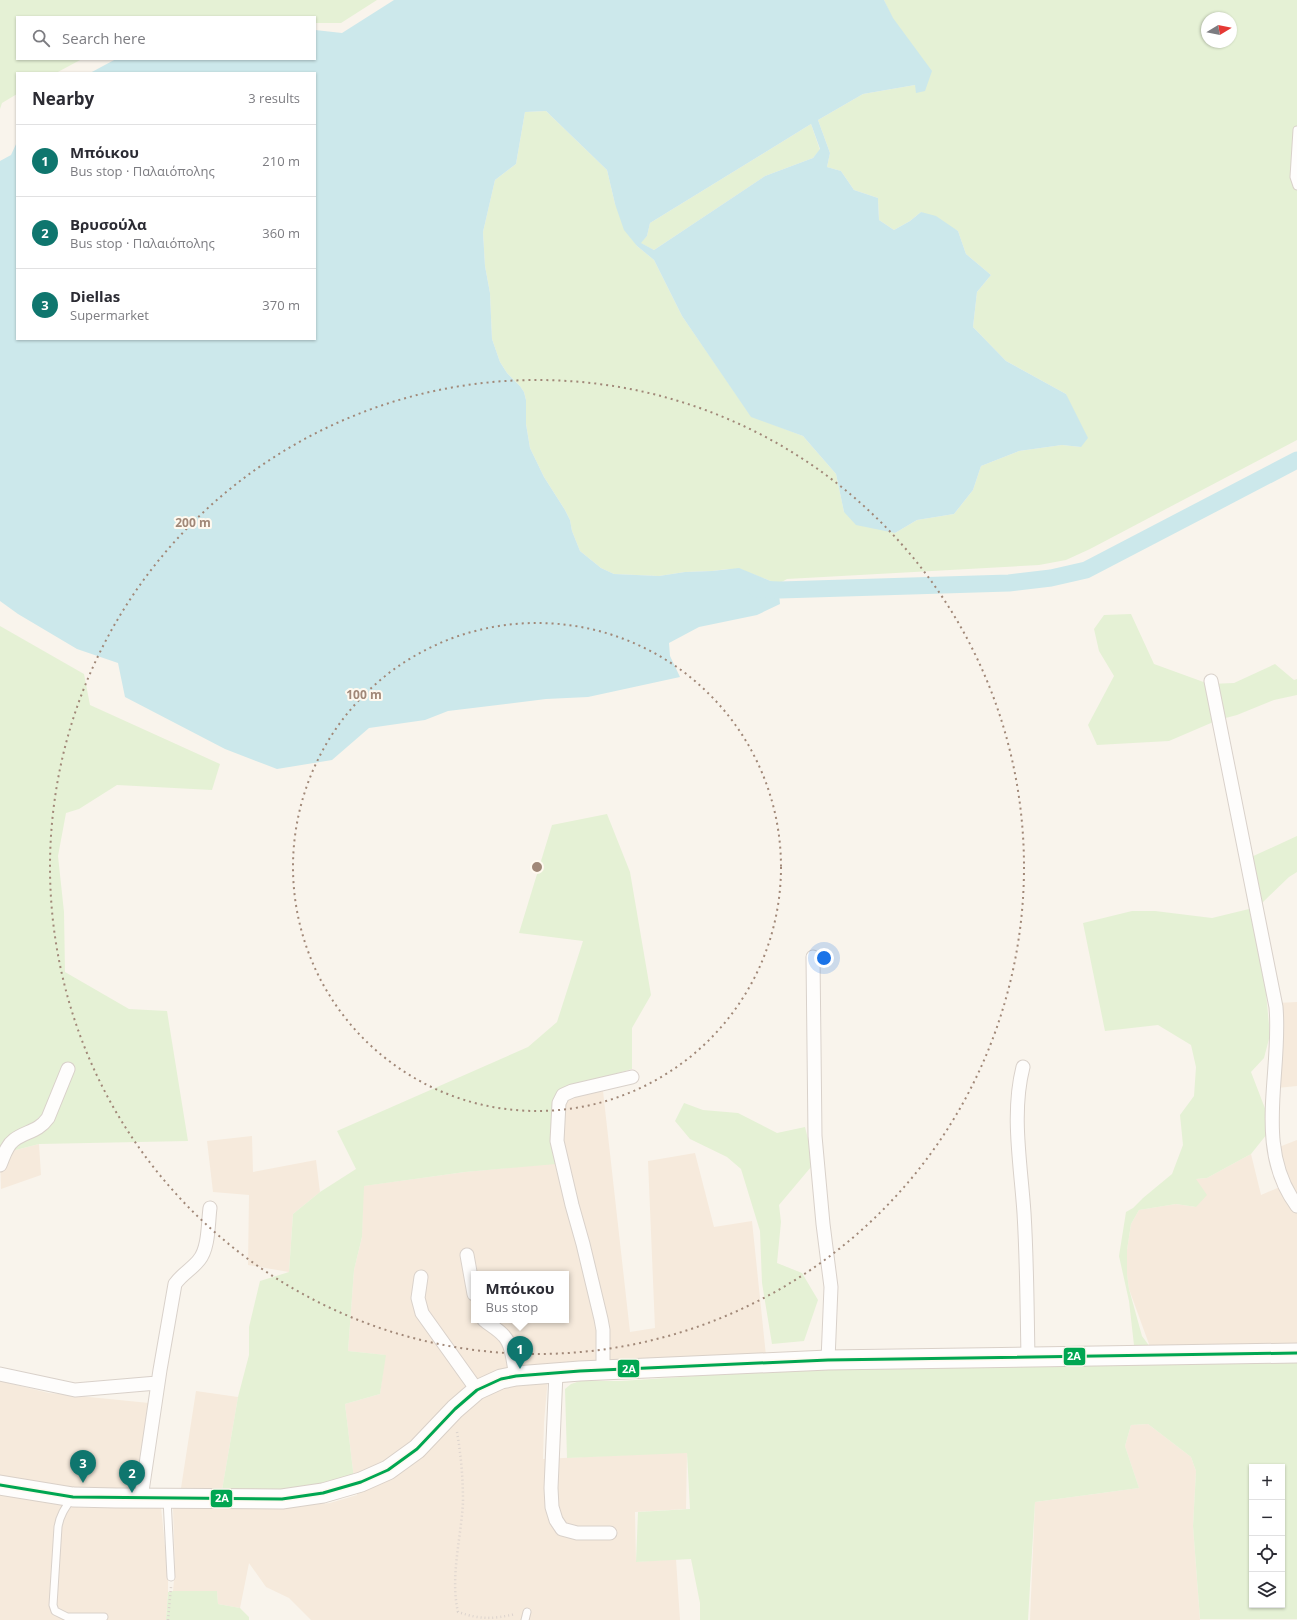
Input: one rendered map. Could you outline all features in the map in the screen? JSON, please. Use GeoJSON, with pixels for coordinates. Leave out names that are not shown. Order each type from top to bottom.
{"type":"FeatureCollection","features":[{"type":"Feature","properties":{"kind":"main road"},"geometry":{"type":"LineString","coordinates":[[0,1485],[73,1497],[282,1499],[306,1496],[339,1489],[373,1477],[401,1461],[417,1449],[454,1410],[477,1390],[501,1379],[516,1376],[828,1360],[1132,1354],[1297,1353]]}},
{"type":"Feature","properties":{"kind":"street"},"geometry":{"type":"LineString","coordinates":[[1211,681],[1276,1007],[1277,1043],[1272,1141],[1282,1182],[1297,1206]]}},
{"type":"Feature","properties":{"kind":"street"},"geometry":{"type":"LineString","coordinates":[[813,957],[815,1136],[823,1224],[831,1287],[828,1360]]}},
{"type":"Feature","properties":{"kind":"street"},"geometry":{"type":"LineString","coordinates":[[1023,1067],[1018,1089],[1018,1122],[1027,1260],[1028,1357]]}},
{"type":"Feature","properties":{"kind":"street"},"geometry":{"type":"LineString","coordinates":[[0,1165],[5,1151],[15,1140],[34,1131],[44,1124],[48,1118],[68,1069]]}},
{"type":"Feature","properties":{"kind":"street"},"geometry":{"type":"LineString","coordinates":[[603,1371],[603,1330],[601,1319],[572,1205],[558,1141],[559,1103],[563,1095],[572,1091],[632,1077]]}},
{"type":"Feature","properties":{"kind":"street"},"geometry":{"type":"LineString","coordinates":[[141,1498],[158,1383],[175,1284],[204,1253],[210,1208]]}},
{"type":"Feature","properties":{"kind":"street"},"geometry":{"type":"LineString","coordinates":[[467,1255],[471,1277]]}},
{"type":"Feature","properties":{"kind":"street"},"geometry":{"type":"LineString","coordinates":[[421,1277],[418,1298],[422,1313],[477,1390]]}},
{"type":"Feature","properties":{"kind":"street"},"geometry":{"type":"LineString","coordinates":[[488,1323],[507,1340],[510,1347],[516,1376]]}},
{"type":"Feature","properties":{"kind":"street"},"geometry":{"type":"LineString","coordinates":[[556,1373],[551,1488],[552,1507],[556,1520],[562,1529],[577,1533],[610,1534]]}},
{"type":"Feature","properties":{"kind":"street"},"geometry":{"type":"LineString","coordinates":[[0,1374],[75,1390],[158,1383]]}},
{"type":"Feature","properties":{"kind":"lane"},"geometry":{"type":"LineString","coordinates":[[1297,130],[1294,177],[1297,186]]}},
{"type":"Feature","properties":{"kind":"lane"},"geometry":{"type":"LineString","coordinates":[[73,1497],[64,1509],[60,1517],[58,1527],[53,1605],[54,1611],[68,1617],[104,1617]]}},
{"type":"Feature","properties":{"kind":"lane"},"geometry":{"type":"LineString","coordinates":[[167,1498],[171,1577]]}},
{"type":"Feature","properties":{"kind":"lane"},"geometry":{"type":"LineString","coordinates":[[525,1620],[527,1612]]}},
{"type":"Feature","properties":{"kind":"path"},"geometry":{"type":"LineString","coordinates":[[454,1410],[462,1470],[463,1503],[455,1589],[458,1612],[472,1618],[483,1620],[527,1612]]}},
{"type":"Feature","properties":{"kind":"path"},"geometry":{"type":"LineString","coordinates":[[168,1620],[171,1577]]}},
{"type":"Feature","properties":{"kind":"shaded area"},"geometry":{"type":"Polygon","coordinates":[[[1297,1002],[1297,1086],[1277,1088],[1277,1003],[1297,1002]]]}},
{"type":"Feature","properties":{"kind":"shaded area"},"geometry":{"type":"Polygon","coordinates":[[[603,1091],[630,1332],[655,1328],[648,1161],[695,1153],[714,1227],[752,1221],[766,1356],[549,1367],[544,1422],[543,1459],[687,1452],[686,1509],[635,1512],[636,1562],[676,1559],[680,1620],[311,1620],[289,1598],[266,1587],[249,1563],[240,1608],[218,1604],[217,1591],[173,1591],[175,1570],[173,1508],[277,1508],[330,1503],[357,1495],[345,1404],[380,1394],[385,1355],[348,1351],[354,1270],[362,1237],[363,1186],[465,1172],[568,1162],[561,1131],[567,1097],[603,1091]]]}},
{"type":"Feature","properties":{"kind":"shaded area"},"geometry":{"type":"Polygon","coordinates":[[[252,1136],[253,1172],[316,1160],[320,1192],[293,1214],[289,1272],[248,1265],[249,1195],[213,1192],[207,1141],[252,1136]]]}},
{"type":"Feature","properties":{"kind":"shaded area"},"geometry":{"type":"Polygon","coordinates":[[[1297,1140],[1297,1343],[1150,1347],[1129,1289],[1127,1274],[1127,1250],[1131,1224],[1139,1210],[1176,1204],[1196,1207],[1196,1179],[1207,1178],[1251,1154],[1261,1195],[1289,1183],[1279,1147],[1297,1140]]]}},
{"type":"Feature","properties":{"kind":"shaded area"},"geometry":{"type":"Polygon","coordinates":[[[39,1144],[41,1175],[1,1189],[0,1154],[39,1144]]]}},
{"type":"Feature","properties":{"kind":"shaded area"},"geometry":{"type":"Polygon","coordinates":[[[0,1381],[49,1393],[149,1403],[135,1489],[101,1490],[59,1486],[0,1476],[0,1381]]]}},
{"type":"Feature","properties":{"kind":"shaded area"},"geometry":{"type":"Polygon","coordinates":[[[196,1391],[238,1397],[222,1490],[181,1488],[196,1391]]]}},
{"type":"Feature","properties":{"kind":"shaded area"},"geometry":{"type":"Polygon","coordinates":[[[1148,1424],[1191,1457],[1196,1471],[1193,1526],[1200,1620],[1030,1620],[1035,1502],[1139,1488],[1125,1446],[1131,1425],[1148,1424]]]}},
{"type":"Feature","properties":{"kind":"shaded area"},"geometry":{"type":"Polygon","coordinates":[[[0,1494],[47,1503],[85,1508],[161,1507],[168,1575],[166,1620],[0,1620],[0,1494]]]}},
{"type":"Feature","properties":{"kind":"green space"},"geometry":{"type":"Polygon","coordinates":[[[0,0],[377,0],[341,23],[316,23],[316,16],[16,16],[16,60],[80,60],[58,72],[16,72],[16,95],[2,103],[0,109],[0,0]]]}},
{"type":"Feature","properties":{"kind":"green space"},"geometry":{"type":"Polygon","coordinates":[[[884,0],[1297,0],[1297,440],[1090,549],[1066,560],[1039,565],[787,579],[778,584],[753,574],[728,569],[685,572],[659,576],[614,574],[601,568],[580,551],[572,531],[570,520],[544,477],[530,448],[526,424],[526,400],[524,392],[507,373],[500,362],[492,339],[490,293],[485,266],[483,232],[495,180],[516,164],[525,112],[546,111],[607,170],[615,204],[637,246],[654,260],[682,316],[751,416],[803,436],[836,474],[844,512],[895,533],[917,520],[954,514],[973,490],[981,466],[1019,451],[1062,445],[1081,447],[1066,394],[1006,361],[973,327],[977,292],[991,275],[966,254],[958,231],[921,212],[910,221],[894,230],[879,220],[878,198],[854,190],[841,171],[827,167],[830,153],[818,120],[863,94],[915,85],[925,91],[884,0]]]}},
{"type":"Feature","properties":{"kind":"green space"},"geometry":{"type":"Polygon","coordinates":[[[811,124],[820,150],[813,158],[765,176],[654,250],[640,243],[647,236],[650,223],[811,124]]]}},
{"type":"Feature","properties":{"kind":"green space"},"geometry":{"type":"Polygon","coordinates":[[[1131,614],[1154,664],[1209,684],[1234,683],[1275,664],[1294,680],[1297,679],[1297,695],[1274,700],[1237,715],[1218,720],[1169,741],[1097,745],[1088,725],[1114,676],[1099,651],[1094,629],[1104,615],[1131,614]]]}},
{"type":"Feature","properties":{"kind":"green space"},"geometry":{"type":"Polygon","coordinates":[[[0,626],[84,674],[90,705],[220,764],[212,790],[117,785],[79,809],[66,813],[58,856],[64,912],[65,972],[129,1009],[167,1011],[188,1141],[39,1144],[0,1154],[0,626]]]}},
{"type":"Feature","properties":{"kind":"green space"},"geometry":{"type":"Polygon","coordinates":[[[607,814],[630,872],[651,995],[632,1028],[632,1069],[562,1089],[554,1098],[550,1135],[556,1164],[465,1172],[364,1186],[362,1237],[354,1270],[348,1351],[386,1355],[380,1394],[345,1404],[354,1479],[294,1489],[222,1490],[238,1397],[249,1355],[249,1327],[260,1281],[289,1272],[293,1214],[320,1192],[356,1169],[337,1131],[528,1047],[557,1022],[583,941],[519,933],[552,825],[607,814]]]}},
{"type":"Feature","properties":{"kind":"green space"},"geometry":{"type":"Polygon","coordinates":[[[1297,836],[1297,872],[1289,877],[1262,903],[1264,972],[1270,1035],[1264,1058],[1251,1072],[1266,1111],[1267,1134],[1251,1154],[1207,1178],[1196,1179],[1207,1195],[1196,1207],[1176,1204],[1139,1210],[1131,1224],[1127,1250],[1127,1274],[1129,1289],[1142,1336],[1150,1347],[1297,1360],[1297,1619],[1200,1619],[1193,1526],[1196,1471],[1191,1457],[1148,1424],[1131,1425],[1125,1446],[1139,1488],[1035,1502],[1028,1620],[700,1620],[700,1603],[691,1559],[636,1562],[638,1512],[690,1509],[687,1453],[567,1458],[565,1389],[571,1384],[580,1381],[621,1381],[786,1370],[1136,1363],[1129,1301],[1119,1256],[1126,1212],[1133,1208],[1172,1174],[1183,1145],[1180,1115],[1194,1096],[1196,1067],[1191,1045],[1158,1025],[1105,1031],[1083,923],[1132,911],[1155,911],[1212,918],[1249,909],[1256,899],[1249,858],[1297,836]]]}},
{"type":"Feature","properties":{"kind":"green space"},"geometry":{"type":"Polygon","coordinates":[[[684,1103],[703,1110],[738,1113],[777,1133],[805,1127],[810,1147],[811,1167],[779,1205],[781,1222],[777,1263],[802,1273],[818,1300],[804,1341],[772,1344],[762,1283],[760,1231],[741,1169],[727,1157],[690,1139],[675,1121],[684,1103]]]}},
{"type":"Feature","properties":{"kind":"green space"},"geometry":{"type":"Polygon","coordinates":[[[217,1591],[218,1604],[240,1608],[249,1617],[249,1620],[166,1620],[168,1592],[217,1591]]]}},
{"type":"Feature","properties":{"kind":"water"},"geometry":{"type":"Polygon","coordinates":[[[394,0],[884,0],[893,18],[932,71],[925,91],[916,93],[915,85],[863,94],[818,120],[830,153],[827,167],[841,171],[854,190],[878,198],[879,220],[894,230],[910,221],[921,212],[936,216],[958,231],[966,254],[991,275],[977,292],[973,327],[1006,361],[1066,394],[1088,438],[1081,447],[1062,445],[1019,451],[981,466],[973,490],[954,514],[917,520],[895,533],[856,525],[844,512],[836,474],[803,436],[751,417],[682,316],[654,260],[637,246],[624,230],[615,204],[607,170],[546,111],[525,112],[516,164],[495,180],[483,232],[485,266],[490,293],[492,339],[500,362],[507,373],[524,392],[526,400],[526,424],[530,448],[544,477],[570,520],[572,531],[580,551],[601,568],[614,574],[659,576],[685,572],[739,568],[778,584],[780,604],[757,615],[699,627],[669,643],[670,656],[680,677],[588,697],[546,699],[448,711],[425,720],[369,728],[332,760],[277,769],[225,749],[125,697],[118,663],[77,649],[18,614],[0,601],[0,161],[11,155],[16,144],[16,340],[316,340],[316,72],[92,72],[114,60],[316,60],[316,30],[342,33],[394,0]],[[811,124],[650,223],[647,236],[641,243],[654,250],[765,176],[813,158],[820,149],[811,124]]]}},
{"type":"Feature","properties":{"kind":"waterway"},"geometry":{"type":"LineString","coordinates":[[757,589],[780,590],[1009,583],[1051,578],[1086,570],[1297,460]]}},
{"type":"Feature","properties":{"kind":"transit line","name":"2Α"},"geometry":{"type":"LineString","coordinates":[[0,1485],[73,1497],[282,1499],[323,1493],[361,1482],[388,1470],[417,1449],[455,1409],[477,1390],[501,1379],[516,1376],[580,1371],[828,1360],[1297,1353]]}},
{"type":"Feature","properties":{"kind":"place","name":"Μπόικου"},"geometry":{"type":"Point","coordinates":[520,1369]}},
{"type":"Feature","properties":{"kind":"place","name":"Diellas"},"geometry":{"type":"Point","coordinates":[83,1483]}},
{"type":"Feature","properties":{"kind":"place","name":"Βρυσούλα"},"geometry":{"type":"Point","coordinates":[132,1493]}}]}
